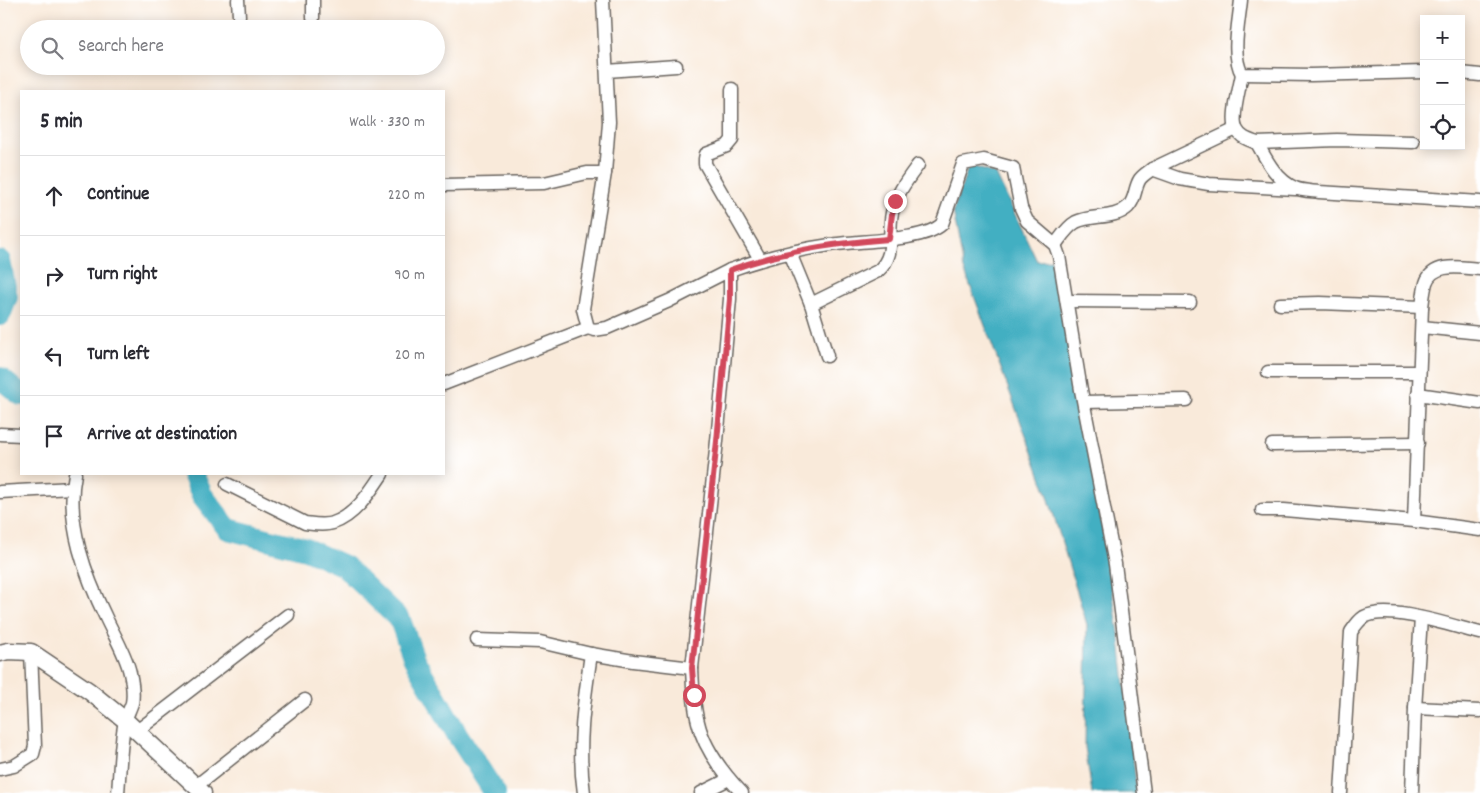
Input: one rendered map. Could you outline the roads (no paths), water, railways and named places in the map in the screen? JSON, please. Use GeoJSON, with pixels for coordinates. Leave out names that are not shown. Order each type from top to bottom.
{"type":"FeatureCollection","features":[{"type":"Feature","properties":{"kind":"street"},"geometry":{"type":"LineString","coordinates":[[238,0],[239,16]]}},
{"type":"Feature","properties":{"kind":"street"},"geometry":{"type":"LineString","coordinates":[[313,0],[313,18]]}},
{"type":"Feature","properties":{"kind":"street"},"geometry":{"type":"LineString","coordinates":[[588,328],[583,309],[605,173],[609,122],[603,0]]}},
{"type":"Feature","properties":{"kind":"street"},"geometry":{"type":"LineString","coordinates":[[1241,0],[1236,57],[1242,74],[1234,116],[1236,129],[1245,139],[1257,143],[1337,140],[1413,142]]}},
{"type":"Feature","properties":{"kind":"street"},"geometry":{"type":"LineString","coordinates":[[607,71],[676,66]]}},
{"type":"Feature","properties":{"kind":"street"},"geometry":{"type":"LineString","coordinates":[[1242,74],[1311,75],[1420,72]]}},
{"type":"Feature","properties":{"kind":"street"},"geometry":{"type":"LineString","coordinates":[[1465,74],[1480,75]]}},
{"type":"Feature","properties":{"kind":"street"},"geometry":{"type":"LineString","coordinates":[[732,89],[732,140],[727,146],[706,154],[704,159],[760,259]]}},
{"type":"Feature","properties":{"kind":"street"},"geometry":{"type":"LineString","coordinates":[[1055,245],[1066,231],[1076,223],[1085,219],[1118,213],[1127,208],[1133,200],[1141,177],[1152,169],[1236,129]]}},
{"type":"Feature","properties":{"kind":"street"},"geometry":{"type":"LineString","coordinates":[[1257,143],[1267,162],[1280,177],[1297,189]]}},
{"type":"Feature","properties":{"kind":"street"},"geometry":{"type":"LineString","coordinates":[[445,384],[588,328],[594,330],[607,328],[669,301],[730,270],[760,259],[832,244],[889,239],[926,233],[942,224],[962,164],[984,160],[1013,168],[1021,208],[1027,221],[1055,245],[1060,256],[1084,402],[1115,564],[1144,793]]}},
{"type":"Feature","properties":{"kind":"street"},"geometry":{"type":"LineString","coordinates":[[812,304],[878,271],[886,264],[889,255],[889,239],[895,201],[904,183],[918,165]]}},
{"type":"Feature","properties":{"kind":"street"},"geometry":{"type":"LineString","coordinates":[[1152,169],[1180,179],[1209,184],[1480,202]]}},
{"type":"Feature","properties":{"kind":"street"},"geometry":{"type":"LineString","coordinates":[[445,185],[544,183],[587,173],[605,173]]}},
{"type":"Feature","properties":{"kind":"street"},"geometry":{"type":"LineString","coordinates":[[790,253],[812,304],[827,356]]}},
{"type":"Feature","properties":{"kind":"street"},"geometry":{"type":"LineString","coordinates":[[1414,521],[1422,307],[1426,282],[1431,274],[1445,267],[1480,269]]}},
{"type":"Feature","properties":{"kind":"street"},"geometry":{"type":"LineString","coordinates":[[730,270],[730,299],[717,441],[692,668],[698,722],[707,746],[729,779],[742,793]]}},
{"type":"Feature","properties":{"kind":"street"},"geometry":{"type":"LineString","coordinates":[[1067,301],[1190,302]]}},
{"type":"Feature","properties":{"kind":"street"},"geometry":{"type":"LineString","coordinates":[[1280,304],[1320,303],[1422,307]]}},
{"type":"Feature","properties":{"kind":"street"},"geometry":{"type":"LineString","coordinates":[[1422,327],[1480,333]]}},
{"type":"Feature","properties":{"kind":"street"},"geometry":{"type":"LineString","coordinates":[[1268,372],[1419,372]]}},
{"type":"Feature","properties":{"kind":"street"},"geometry":{"type":"LineString","coordinates":[[1418,394],[1480,403]]}},
{"type":"Feature","properties":{"kind":"street"},"geometry":{"type":"LineString","coordinates":[[1084,402],[1186,400]]}},
{"type":"Feature","properties":{"kind":"street"},"geometry":{"type":"LineString","coordinates":[[0,434],[20,435]]}},
{"type":"Feature","properties":{"kind":"street"},"geometry":{"type":"LineString","coordinates":[[1272,445],[1418,443]]}},
{"type":"Feature","properties":{"kind":"street"},"geometry":{"type":"LineString","coordinates":[[75,475],[72,488],[83,566],[130,670],[133,686],[131,725],[118,793]]}},
{"type":"Feature","properties":{"kind":"street"},"geometry":{"type":"LineString","coordinates":[[227,484],[306,523],[318,525],[333,523],[349,513],[368,494],[381,475]]}},
{"type":"Feature","properties":{"kind":"street"},"geometry":{"type":"LineString","coordinates":[[0,492],[72,488]]}},
{"type":"Feature","properties":{"kind":"street"},"geometry":{"type":"LineString","coordinates":[[1262,510],[1284,510],[1414,521],[1480,530]]}},
{"type":"Feature","properties":{"kind":"street"},"geometry":{"type":"LineString","coordinates":[[1341,793],[1351,632],[1358,621],[1366,616],[1388,613],[1421,618],[1480,633]]}},
{"type":"Feature","properties":{"kind":"street"},"geometry":{"type":"LineString","coordinates":[[131,725],[288,615]]}},
{"type":"Feature","properties":{"kind":"street"},"geometry":{"type":"LineString","coordinates":[[1412,793],[1421,618]]}},
{"type":"Feature","properties":{"kind":"street"},"geometry":{"type":"LineString","coordinates":[[477,640],[540,642],[591,654],[692,668]]}},
{"type":"Feature","properties":{"kind":"street"},"geometry":{"type":"LineString","coordinates":[[0,653],[8,651],[31,652],[89,690],[131,725],[200,790],[305,700]]}},
{"type":"Feature","properties":{"kind":"street"},"geometry":{"type":"LineString","coordinates":[[0,769],[14,766],[33,754],[35,746],[31,652]]}},
{"type":"Feature","properties":{"kind":"street"},"geometry":{"type":"LineString","coordinates":[[584,793],[580,743],[583,706],[591,654]]}},
{"type":"Feature","properties":{"kind":"street"},"geometry":{"type":"LineString","coordinates":[[1415,708],[1480,710]]}},
{"type":"Feature","properties":{"kind":"street"},"geometry":{"type":"LineString","coordinates":[[701,793],[729,779]]}},
{"type":"Feature","properties":{"kind":"water"},"geometry":{"type":"Polygon","coordinates":[[[969,165],[996,174],[1037,261],[1052,260],[1057,293],[1087,431],[1120,639],[1137,793],[1092,793],[1085,747],[1087,625],[1047,493],[964,269],[953,211],[969,165]]]}},
{"type":"Feature","properties":{"kind":"waterway"},"geometry":{"type":"LineString","coordinates":[[0,261],[7,297],[0,315]]}},
{"type":"Feature","properties":{"kind":"waterway"},"geometry":{"type":"LineString","coordinates":[[0,378],[20,394]]}},
{"type":"Feature","properties":{"kind":"waterway"},"geometry":{"type":"LineString","coordinates":[[193,475],[202,495],[228,529],[306,549],[344,566],[400,620],[414,659],[457,734],[495,793]]}}]}
